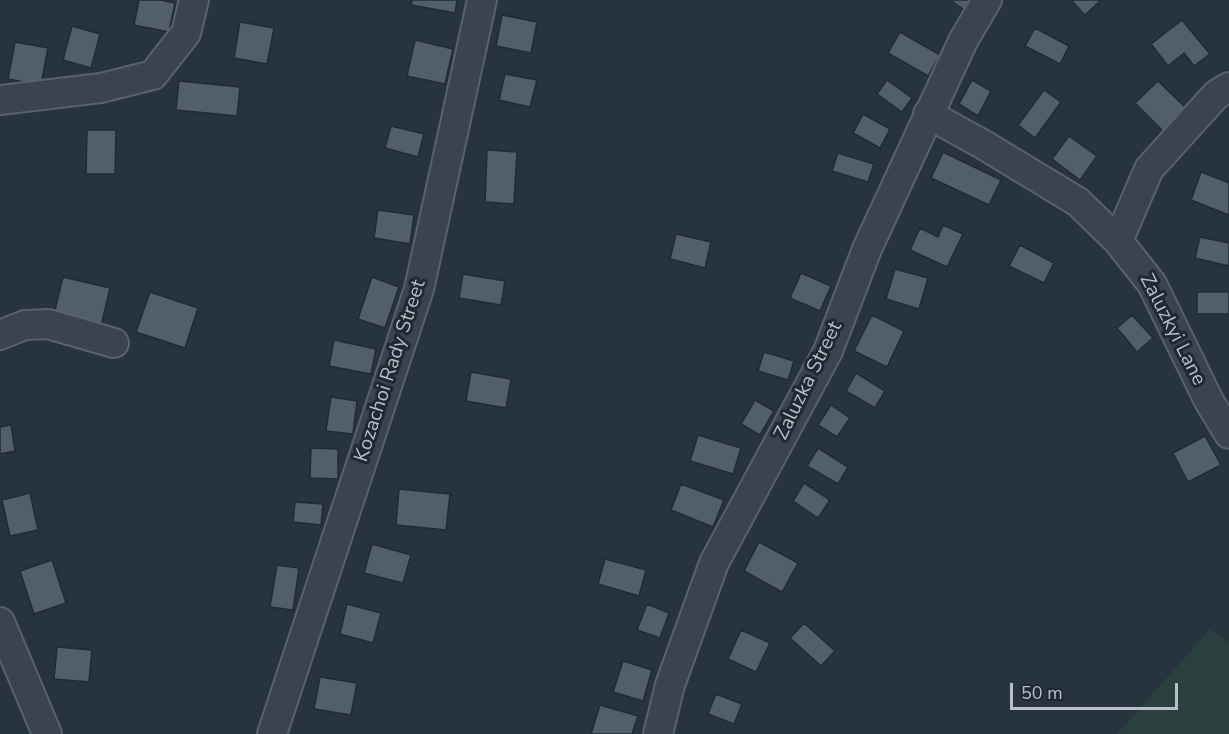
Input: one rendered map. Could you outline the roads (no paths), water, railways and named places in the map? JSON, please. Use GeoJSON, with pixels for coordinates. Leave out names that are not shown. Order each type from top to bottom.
{"type":"FeatureCollection","features":[{"type":"Feature","properties":{"kind":"street"},"geometry":{"type":"LineString","coordinates":[[0,100],[101,88],[153,75],[186,33],[194,0]]}},
{"type":"Feature","properties":{"kind":"street","name":"Kozachoi Rady Street"},"geometry":{"type":"LineString","coordinates":[[272,734],[419,289],[482,0]]}},
{"type":"Feature","properties":{"kind":"street","name":"Zaluzka Street"},"geometry":{"type":"LineString","coordinates":[[658,734],[670,685],[714,563],[828,351],[867,249],[928,114],[963,41],[987,0]]}},
{"type":"Feature","properties":{"kind":"street"},"geometry":{"type":"LineString","coordinates":[[1119,241],[1149,169],[1216,95],[1229,87]]}},
{"type":"Feature","properties":{"kind":"street","name":"Zaluzkyi Lane"},"geometry":{"type":"LineString","coordinates":[[928,114],[1078,202],[1119,241],[1152,284],[1209,401],[1229,434]]}},
{"type":"Feature","properties":{"kind":"street"},"geometry":{"type":"LineString","coordinates":[[0,335],[25,325],[48,324],[114,343]]}},
{"type":"Feature","properties":{"kind":"street"},"geometry":{"type":"LineString","coordinates":[[0,622],[47,734]]}}]}
